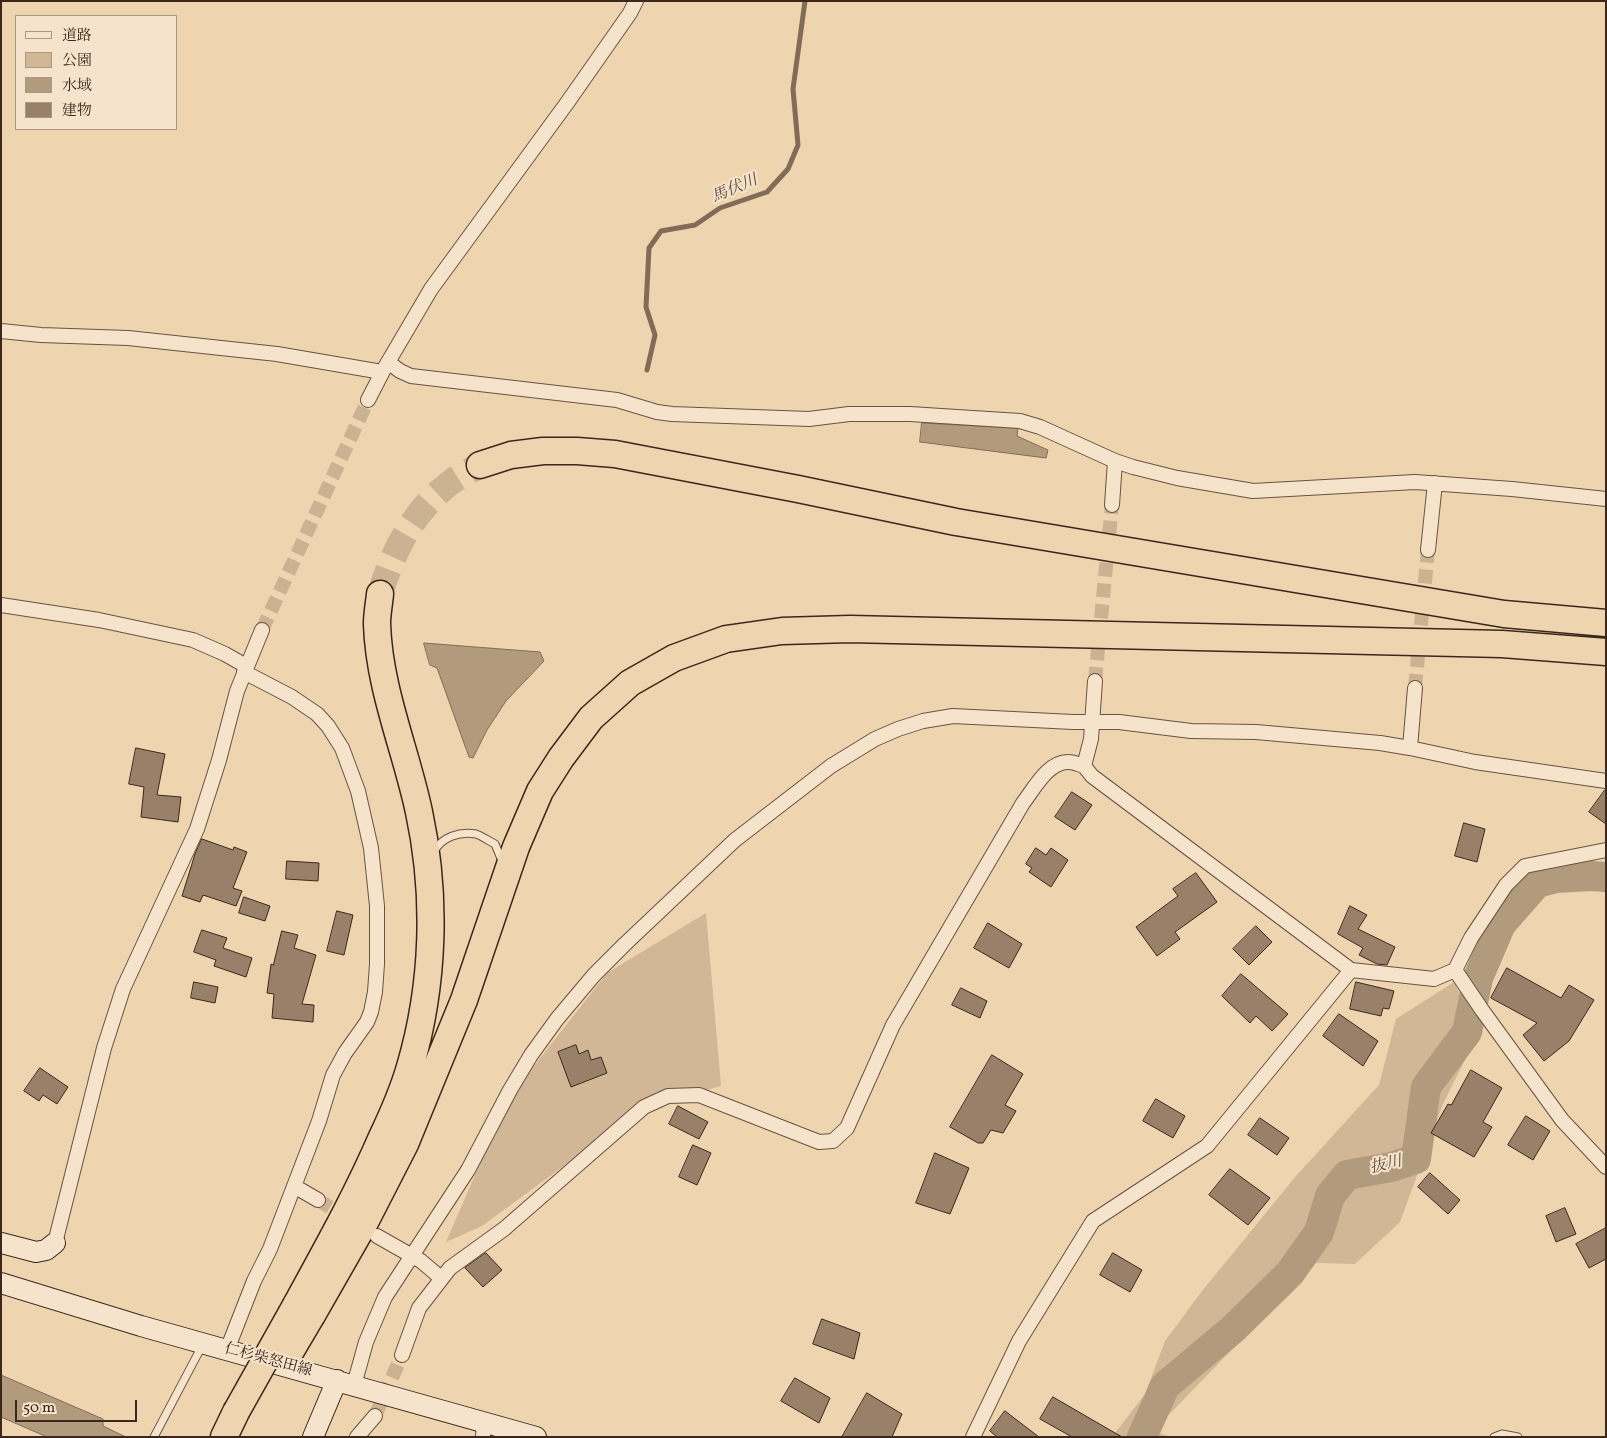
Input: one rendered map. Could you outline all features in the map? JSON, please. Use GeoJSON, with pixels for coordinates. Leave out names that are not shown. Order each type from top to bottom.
{"type":"FeatureCollection","features":[{"type":"Feature","properties":{"kind":"highway"},"geometry":{"type":"LineString","coordinates":[[480,465],[511,455],[543,450],[577,450],[615,454],[956,522],[1504,614],[1606,623]]}},
{"type":"Feature","properties":{"kind":"highway"},"geometry":{"type":"LineString","coordinates":[[224,1437],[243,1423],[304,1310],[394,1111],[410,1067],[421,1020],[428,978],[431,932],[428,866],[419,812],[386,689],[377,623],[380,594]]}},
{"type":"Feature","properties":{"kind":"highway"},"geometry":{"type":"LineString","coordinates":[[304,1310],[364,1224],[405,1144],[464,1000],[516,847],[540,792],[561,758],[592,718],[630,684],[674,658],[726,639],[782,632],[850,629],[1502,644],[1606,652]]}},
{"type":"Feature","properties":{"kind":"main road"},"geometry":{"type":"LineString","coordinates":[[1,1243],[36,1252],[46,1250],[55,1243]]}},
{"type":"Feature","properties":{"kind":"main road","name":"仁杉柴怒田線"},"geometry":{"type":"LineString","coordinates":[[1,1283],[203,1344],[345,1383],[483,1429],[536,1437]]}},
{"type":"Feature","properties":{"kind":"main road"},"geometry":{"type":"LineString","coordinates":[[313,1437],[345,1383]]}},
{"type":"Feature","properties":{"kind":"street"},"geometry":{"type":"LineString","coordinates":[[368,400],[385,367],[431,289],[567,103],[630,13],[636,1]]}},
{"type":"Feature","properties":{"kind":"street"},"geometry":{"type":"LineString","coordinates":[[1,331],[41,335],[128,338],[385,367],[411,376],[617,400],[665,413],[809,419],[849,414],[910,414],[1020,421],[1040,427],[1116,461],[1169,476],[1253,490],[1394,482],[1435,483],[1606,499]]}},
{"type":"Feature","properties":{"kind":"street"},"geometry":{"type":"LineString","coordinates":[[1112,505],[1116,461]]}},
{"type":"Feature","properties":{"kind":"street"},"geometry":{"type":"LineString","coordinates":[[1428,550],[1435,483]]}},
{"type":"Feature","properties":{"kind":"street"},"geometry":{"type":"LineString","coordinates":[[1,605],[99,620],[193,640],[224,654],[317,714],[336,736],[358,791],[371,848],[375,878],[378,935],[374,1003],[367,1022],[345,1053],[333,1075],[319,1121],[270,1249],[254,1282],[227,1350]]}},
{"type":"Feature","properties":{"kind":"street"},"geometry":{"type":"LineString","coordinates":[[55,1243],[104,1048],[123,989],[197,829],[209,796],[245,669],[262,630]]}},
{"type":"Feature","properties":{"kind":"street"},"geometry":{"type":"LineString","coordinates":[[1084,766],[1091,739],[1096,681]]}},
{"type":"Feature","properties":{"kind":"street"},"geometry":{"type":"LineString","coordinates":[[1410,748],[1415,688]]}},
{"type":"Feature","properties":{"kind":"street"},"geometry":{"type":"LineString","coordinates":[[345,1383],[395,1280],[468,1170],[510,1090],[531,1055],[557,1019],[625,944],[751,826],[831,766],[875,739],[923,721],[953,716],[1133,723],[1192,731],[1275,733],[1410,748],[1475,762],[1606,780]]}},
{"type":"Feature","properties":{"kind":"street"},"geometry":{"type":"LineString","coordinates":[[402,1355],[419,1308],[450,1268],[504,1229],[644,1107],[668,1096],[699,1094],[819,1142],[833,1141],[847,1128],[892,1025],[1023,803],[1042,778],[1060,764],[1069,762],[1084,766],[1092,776],[1351,970],[1434,979],[1455,970],[1471,938],[1506,885],[1525,866],[1606,850]]}},
{"type":"Feature","properties":{"kind":"street"},"geometry":{"type":"LineString","coordinates":[[973,1437],[1019,1341],[1094,1221],[1207,1146],[1351,970]]}},
{"type":"Feature","properties":{"kind":"street"},"geometry":{"type":"LineString","coordinates":[[1455,970],[1562,1120],[1606,1167]]}},
{"type":"Feature","properties":{"kind":"street"},"geometry":{"type":"LineString","coordinates":[[294,1186],[318,1200]]}},
{"type":"Feature","properties":{"kind":"street"},"geometry":{"type":"LineString","coordinates":[[377,1236],[412,1255],[441,1278]]}},
{"type":"Feature","properties":{"kind":"street"},"geometry":{"type":"LineString","coordinates":[[357,1437],[375,1416]]}},
{"type":"Feature","properties":{"kind":"lane"},"geometry":{"type":"LineString","coordinates":[[428,866],[438,844],[455,834],[477,834],[495,844],[501,856],[505,880]]}},
{"type":"Feature","properties":{"kind":"lane"},"geometry":{"type":"LineString","coordinates":[[154,1437],[203,1344]]}},
{"type":"Feature","properties":{"kind":"lane"},"geometry":{"type":"LineString","coordinates":[[1494,1437],[1502,1434],[1518,1437]]}},
{"type":"Feature","properties":{"kind":"green space"},"geometry":{"type":"Polygon","coordinates":[[[706,913],[721,1086],[644,1107],[482,1226],[446,1242],[508,1099],[607,973],[706,913]]]}},
{"type":"Feature","properties":{"kind":"green space"},"geometry":{"type":"Polygon","coordinates":[[[1454,982],[1479,1032],[1443,1104],[1400,1222],[1355,1264],[1316,1263],[1153,1431],[1171,1437],[1112,1437],[1145,1394],[1165,1341],[1202,1291],[1296,1176],[1379,1085],[1396,1019],[1454,982]]]}},
{"type":"Feature","properties":{"kind":"water"},"geometry":{"type":"Polygon","coordinates":[[[922,423],[1018,428],[1017,436],[1048,450],[1046,458],[920,442],[922,423]]]}},
{"type":"Feature","properties":{"kind":"water"},"geometry":{"type":"Polygon","coordinates":[[[424,643],[540,652],[544,661],[506,701],[487,730],[473,758],[469,757],[437,668],[430,665],[424,643]]]}},
{"type":"Feature","properties":{"kind":"water"},"geometry":{"type":"Polygon","coordinates":[[[1,1375],[103,1419],[103,1426],[126,1437],[47,1437],[1,1417],[1,1375]]]}},
{"type":"Feature","properties":{"kind":"building"},"geometry":{"type":"Polygon","coordinates":[[[136,748],[165,754],[157,795],[181,797],[178,822],[141,817],[144,787],[129,784],[136,748]]]}},
{"type":"Feature","properties":{"kind":"building"},"geometry":{"type":"Polygon","coordinates":[[[1606,790],[1606,824],[1589,812],[1606,790]]]}},
{"type":"Feature","properties":{"kind":"building"},"geometry":{"type":"Polygon","coordinates":[[[1072,792],[1092,805],[1075,830],[1055,817],[1072,792]]]}},
{"type":"Feature","properties":{"kind":"building"},"geometry":{"type":"Polygon","coordinates":[[[1464,823],[1485,829],[1477,862],[1455,856],[1464,823]]]}},
{"type":"Feature","properties":{"kind":"building"},"geometry":{"type":"Polygon","coordinates":[[[202,839],[233,850],[234,847],[247,852],[233,888],[242,891],[236,906],[203,895],[200,902],[182,896],[195,854],[202,839]]]}},
{"type":"Feature","properties":{"kind":"building"},"geometry":{"type":"Polygon","coordinates":[[[1036,848],[1046,855],[1051,848],[1068,860],[1051,887],[1029,872],[1032,868],[1026,864],[1036,848]]]}},
{"type":"Feature","properties":{"kind":"building"},"geometry":{"type":"Polygon","coordinates":[[[287,861],[319,863],[318,881],[286,879],[287,861]]]}},
{"type":"Feature","properties":{"kind":"building"},"geometry":{"type":"Polygon","coordinates":[[[1196,873],[1217,902],[1175,932],[1180,939],[1157,956],[1136,927],[1178,896],[1173,889],[1196,873]]]}},
{"type":"Feature","properties":{"kind":"building"},"geometry":{"type":"Polygon","coordinates":[[[244,897],[270,906],[265,921],[239,913],[244,897]]]}},
{"type":"Feature","properties":{"kind":"building"},"geometry":{"type":"Polygon","coordinates":[[[1350,906],[1367,915],[1358,929],[1395,947],[1387,965],[1377,964],[1359,955],[1363,948],[1338,934],[1350,906]]]}},
{"type":"Feature","properties":{"kind":"building"},"geometry":{"type":"Polygon","coordinates":[[[337,911],[353,915],[344,955],[327,951],[337,911]]]}},
{"type":"Feature","properties":{"kind":"building"},"geometry":{"type":"Polygon","coordinates":[[[988,923],[1022,944],[1009,968],[974,948],[988,923]]]}},
{"type":"Feature","properties":{"kind":"building"},"geometry":{"type":"Polygon","coordinates":[[[1256,926],[1272,942],[1249,965],[1233,949],[1256,926]]]}},
{"type":"Feature","properties":{"kind":"building"},"geometry":{"type":"Polygon","coordinates":[[[202,930],[227,938],[223,948],[252,958],[246,977],[214,966],[216,960],[194,952],[202,930]]]}},
{"type":"Feature","properties":{"kind":"building"},"geometry":{"type":"Polygon","coordinates":[[[282,931],[298,935],[294,948],[316,955],[302,1004],[314,1005],[313,1022],[272,1018],[274,994],[267,993],[271,964],[273,965],[282,931]]]}},
{"type":"Feature","properties":{"kind":"building"},"geometry":{"type":"Polygon","coordinates":[[[1507,968],[1561,998],[1569,985],[1594,1000],[1569,1041],[1544,1061],[1523,1035],[1537,1023],[1491,998],[1507,968]]]}},
{"type":"Feature","properties":{"kind":"building"},"geometry":{"type":"Polygon","coordinates":[[[1241,974],[1288,1014],[1272,1031],[1256,1016],[1250,1023],[1222,996],[1241,974]]]}},
{"type":"Feature","properties":{"kind":"building"},"geometry":{"type":"Polygon","coordinates":[[[194,982],[218,987],[215,1003],[191,998],[194,982]]]}},
{"type":"Feature","properties":{"kind":"building"},"geometry":{"type":"Polygon","coordinates":[[[1356,982],[1394,991],[1389,1009],[1383,1008],[1381,1016],[1350,1009],[1356,982]]]}},
{"type":"Feature","properties":{"kind":"building"},"geometry":{"type":"Polygon","coordinates":[[[961,988],[987,1001],[980,1018],[952,1005],[961,988]]]}},
{"type":"Feature","properties":{"kind":"building"},"geometry":{"type":"Polygon","coordinates":[[[1339,1014],[1378,1041],[1363,1066],[1323,1036],[1339,1014]]]}},
{"type":"Feature","properties":{"kind":"building"},"geometry":{"type":"Polygon","coordinates":[[[576,1045],[579,1054],[588,1050],[591,1060],[601,1057],[607,1073],[571,1087],[558,1052],[576,1045]]]}},
{"type":"Feature","properties":{"kind":"building"},"geometry":{"type":"Polygon","coordinates":[[[992,1055],[1023,1074],[1005,1105],[1016,1111],[1003,1133],[991,1130],[983,1143],[978,1143],[950,1127],[992,1055]]]}},
{"type":"Feature","properties":{"kind":"building"},"geometry":{"type":"Polygon","coordinates":[[[40,1068],[68,1087],[57,1104],[43,1095],[39,1101],[24,1091],[40,1068]]]}},
{"type":"Feature","properties":{"kind":"building"},"geometry":{"type":"Polygon","coordinates":[[[1471,1070],[1502,1088],[1483,1122],[1492,1127],[1474,1157],[1431,1133],[1448,1104],[1451,1105],[1471,1070]]]}},
{"type":"Feature","properties":{"kind":"building"},"geometry":{"type":"Polygon","coordinates":[[[1156,1099],[1185,1116],[1173,1138],[1143,1121],[1156,1099]]]}},
{"type":"Feature","properties":{"kind":"building"},"geometry":{"type":"Polygon","coordinates":[[[678,1106],[708,1122],[699,1139],[669,1124],[678,1106]]]}},
{"type":"Feature","properties":{"kind":"building"},"geometry":{"type":"Polygon","coordinates":[[[1526,1116],[1550,1131],[1533,1160],[1508,1145],[1526,1116]]]}},
{"type":"Feature","properties":{"kind":"building"},"geometry":{"type":"Polygon","coordinates":[[[1260,1118],[1289,1138],[1277,1155],[1248,1135],[1260,1118]]]}},
{"type":"Feature","properties":{"kind":"building"},"geometry":{"type":"Polygon","coordinates":[[[693,1145],[711,1153],[697,1185],[679,1177],[693,1145]]]}},
{"type":"Feature","properties":{"kind":"building"},"geometry":{"type":"Polygon","coordinates":[[[935,1153],[969,1168],[950,1214],[916,1203],[935,1153]]]}},
{"type":"Feature","properties":{"kind":"building"},"geometry":{"type":"Polygon","coordinates":[[[1230,1169],[1270,1198],[1248,1225],[1209,1195],[1230,1169]]]}},
{"type":"Feature","properties":{"kind":"building"},"geometry":{"type":"Polygon","coordinates":[[[1430,1173],[1460,1200],[1448,1214],[1418,1187],[1430,1173]]]}},
{"type":"Feature","properties":{"kind":"building"},"geometry":{"type":"Polygon","coordinates":[[[1565,1208],[1576,1234],[1556,1242],[1546,1216],[1565,1208]]]}},
{"type":"Feature","properties":{"kind":"building"},"geometry":{"type":"Polygon","coordinates":[[[1606,1228],[1606,1259],[1589,1268],[1576,1244],[1606,1228]]]}},
{"type":"Feature","properties":{"kind":"building"},"geometry":{"type":"Polygon","coordinates":[[[486,1253],[502,1270],[483,1287],[465,1268],[486,1253]]]}},
{"type":"Feature","properties":{"kind":"building"},"geometry":{"type":"Polygon","coordinates":[[[1113,1253],[1142,1270],[1130,1292],[1100,1275],[1113,1253]]]}},
{"type":"Feature","properties":{"kind":"building"},"geometry":{"type":"Polygon","coordinates":[[[822,1319],[860,1333],[854,1359],[813,1344],[822,1319]]]}},
{"type":"Feature","properties":{"kind":"building"},"geometry":{"type":"Polygon","coordinates":[[[795,1378],[830,1398],[819,1423],[781,1401],[795,1378]]]}},
{"type":"Feature","properties":{"kind":"building"},"geometry":{"type":"Polygon","coordinates":[[[867,1393],[902,1414],[892,1437],[842,1437],[867,1393]]]}},
{"type":"Feature","properties":{"kind":"building"},"geometry":{"type":"Polygon","coordinates":[[[1053,1397],[1122,1437],[1072,1437],[1040,1419],[1053,1397]]]}},
{"type":"Feature","properties":{"kind":"building"},"geometry":{"type":"Polygon","coordinates":[[[1005,1411],[1039,1437],[997,1437],[990,1431],[1005,1411]]]}},
{"type":"Feature","properties":{"kind":"waterway","name":"馬伏川"},"geometry":{"type":"LineString","coordinates":[[647,370],[655,335],[646,307],[649,248],[661,231],[695,225],[720,208],[767,192],[788,169],[798,145],[793,89],[805,1]]}},
{"type":"Feature","properties":{"kind":"waterway","name":"抜川"},"geometry":{"type":"LineString","coordinates":[[1142,1437],[1165,1386],[1233,1329],[1290,1273],[1319,1232],[1330,1196],[1347,1175],[1391,1167],[1416,1159],[1426,1087],[1467,1032],[1478,978],[1501,924],[1537,883],[1556,878],[1606,877]]}},
{"type":"Feature","properties":{"kind":"tunnel"},"geometry":{"type":"LineString","coordinates":[[262,630],[368,400]]}},
{"type":"Feature","properties":{"kind":"tunnel"},"geometry":{"type":"LineString","coordinates":[[380,594],[398,547],[425,506],[450,483],[480,465]]}},
{"type":"Feature","properties":{"kind":"tunnel"},"geometry":{"type":"LineString","coordinates":[[1095,681],[1112,505]]}},
{"type":"Feature","properties":{"kind":"tunnel"},"geometry":{"type":"LineString","coordinates":[[1415,688],[1428,550]]}},
{"type":"Feature","properties":{"kind":"tunnel"},"geometry":{"type":"LineString","coordinates":[[318,1200],[348,1218]]}},
{"type":"Feature","properties":{"kind":"tunnel"},"geometry":{"type":"LineString","coordinates":[[375,1416],[402,1355]]}}]}
